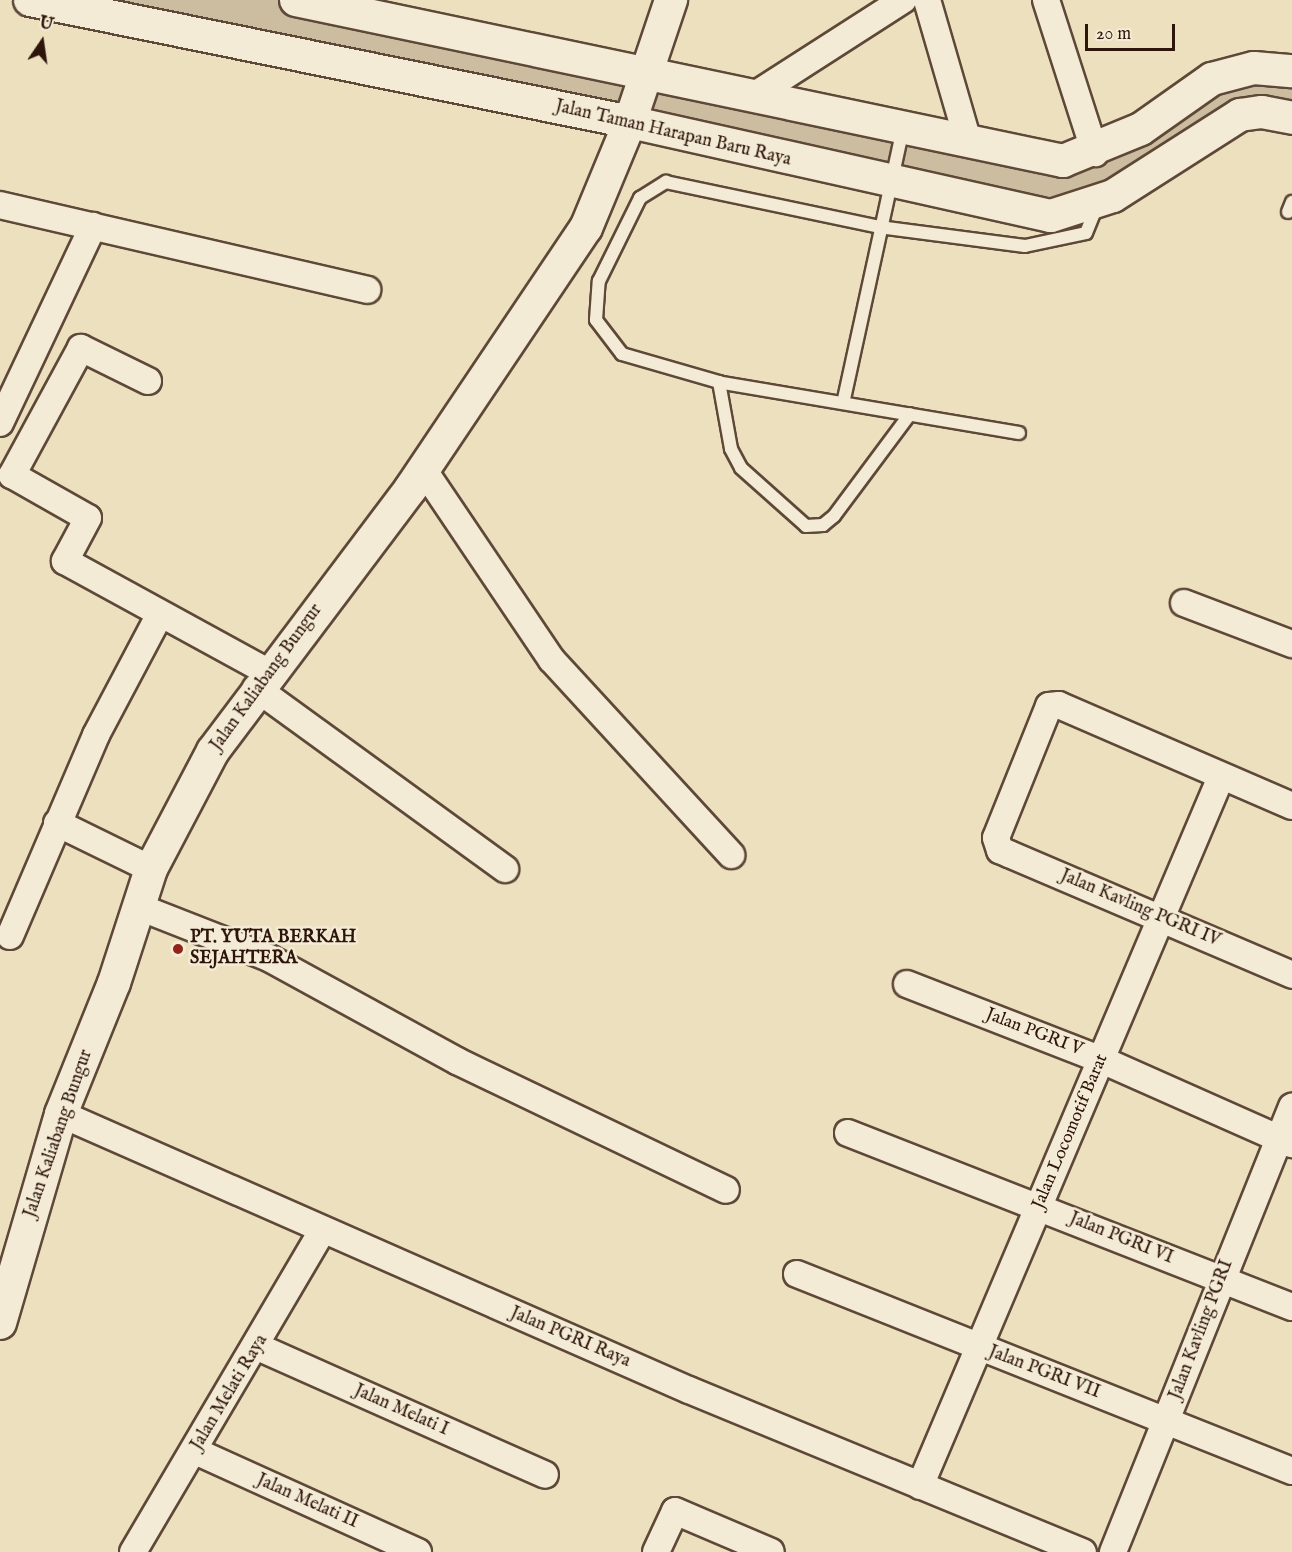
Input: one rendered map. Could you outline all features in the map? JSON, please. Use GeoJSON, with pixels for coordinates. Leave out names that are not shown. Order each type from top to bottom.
{"type":"FeatureCollection","features":[{"type":"Feature","properties":{"kind":"street","name":"Jalan Taman Harapan Baru Raya"},"geometry":{"type":"LineString","coordinates":[[30,0],[630,122],[890,183],[1051,216],[1098,202],[1240,115],[1262,112],[1292,118]]}},
{"type":"Feature","properties":{"kind":"street"},"geometry":{"type":"LineString","coordinates":[[296,0],[1063,161],[1095,153],[1141,129],[1212,79],[1254,68],[1292,71]]}},
{"type":"Feature","properties":{"kind":"street","name":"Jalan Kaliabang Bungur"},"geometry":{"type":"LineString","coordinates":[[0,1323],[61,1114],[139,907],[151,869],[213,751],[262,680],[423,469],[586,228],[630,122],[671,0]]}},
{"type":"Feature","properties":{"kind":"street"},"geometry":{"type":"LineString","coordinates":[[755,95],[903,0]]}},
{"type":"Feature","properties":{"kind":"street"},"geometry":{"type":"LineString","coordinates":[[927,0],[968,141]]}},
{"type":"Feature","properties":{"kind":"street"},"geometry":{"type":"LineString","coordinates":[[1046,0],[1095,153]]}},
{"type":"Feature","properties":{"kind":"street"},"geometry":{"type":"LineString","coordinates":[[0,206],[367,290]]}},
{"type":"Feature","properties":{"kind":"street"},"geometry":{"type":"LineString","coordinates":[[0,423],[93,226]]}},
{"type":"Feature","properties":{"kind":"street"},"geometry":{"type":"LineString","coordinates":[[148,381],[81,348],[12,476],[88,518],[65,561],[160,614],[262,680],[505,869]]}},
{"type":"Feature","properties":{"kind":"street"},"geometry":{"type":"LineString","coordinates":[[423,469],[552,660],[731,855]]}},
{"type":"Feature","properties":{"kind":"street"},"geometry":{"type":"LineString","coordinates":[[1184,603],[1292,644]]}},
{"type":"Feature","properties":{"kind":"street"},"geometry":{"type":"LineString","coordinates":[[10,936],[57,823],[160,614]]}},
{"type":"Feature","properties":{"kind":"street","name":"Jalan Kavling PGRI IV"},"geometry":{"type":"LineString","coordinates":[[1221,777],[1059,705],[1049,706],[996,838],[1000,850],[1162,917],[1292,975]]}},
{"type":"Feature","properties":{"kind":"street"},"geometry":{"type":"LineString","coordinates":[[1221,777],[1292,806]]}},
{"type":"Feature","properties":{"kind":"street","name":"Jalan Locomotif Barat"},"geometry":{"type":"LineString","coordinates":[[920,1486],[1221,777]]}},
{"type":"Feature","properties":{"kind":"street"},"geometry":{"type":"LineString","coordinates":[[57,823],[151,869]]}},
{"type":"Feature","properties":{"kind":"street"},"geometry":{"type":"LineString","coordinates":[[139,907],[269,958],[457,1061],[726,1190]]}},
{"type":"Feature","properties":{"kind":"street","name":"Jalan PGRI V"},"geometry":{"type":"LineString","coordinates":[[907,984],[1102,1060],[1286,1141]]}},
{"type":"Feature","properties":{"kind":"street","name":"Jalan Kavling PGRI"},"geometry":{"type":"LineString","coordinates":[[1113,1552],[1168,1420],[1220,1279],[1286,1141],[1292,1107]]}},
{"type":"Feature","properties":{"kind":"street","name":"Jalan PGRI Raya"},"geometry":{"type":"LineString","coordinates":[[61,1114],[322,1231],[689,1390],[1083,1552]]}},
{"type":"Feature","properties":{"kind":"street","name":"Jalan PGRI VI"},"geometry":{"type":"LineString","coordinates":[[848,1133],[1292,1307]]}},
{"type":"Feature","properties":{"kind":"street","name":"Jalan Melati Raya"},"geometry":{"type":"LineString","coordinates":[[133,1552],[258,1347],[322,1231]]}},
{"type":"Feature","properties":{"kind":"street","name":"Jalan PGRI VII"},"geometry":{"type":"LineString","coordinates":[[797,1274],[978,1348],[1168,1420],[1292,1471]]}},
{"type":"Feature","properties":{"kind":"street","name":"Jalan Melati I"},"geometry":{"type":"LineString","coordinates":[[258,1347],[544,1475]]}},
{"type":"Feature","properties":{"kind":"street","name":"Jalan Melati II"},"geometry":{"type":"LineString","coordinates":[[195,1451],[418,1552]]}},
{"type":"Feature","properties":{"kind":"street"},"geometry":{"type":"LineString","coordinates":[[656,1552],[675,1511],[771,1552]]}},
{"type":"Feature","properties":{"kind":"lane"},"geometry":{"type":"LineString","coordinates":[[844,399],[879,227],[903,128]]}},
{"type":"Feature","properties":{"kind":"lane"},"geometry":{"type":"LineString","coordinates":[[1019,433],[910,414],[844,399],[719,382],[622,354],[596,320],[599,281],[648,189],[666,182],[879,227],[1025,246],[1086,233],[1098,202]]}},
{"type":"Feature","properties":{"kind":"lane"},"geometry":{"type":"LineString","coordinates":[[719,382],[731,449],[741,468],[806,526],[824,525],[834,516],[910,414]]}},
{"type":"Feature","properties":{"kind":"shaded area"},"geometry":{"type":"Polygon","coordinates":[[[30,0],[307,0],[1063,161],[1212,79],[1292,71],[1292,118],[1262,112],[1078,211],[30,0]]]}},
{"type":"Feature","properties":{"kind":"place","name":"PT. YUTA BERKAH SEJAHTERA"},"geometry":{"type":"Point","coordinates":[178,949]}}]}
